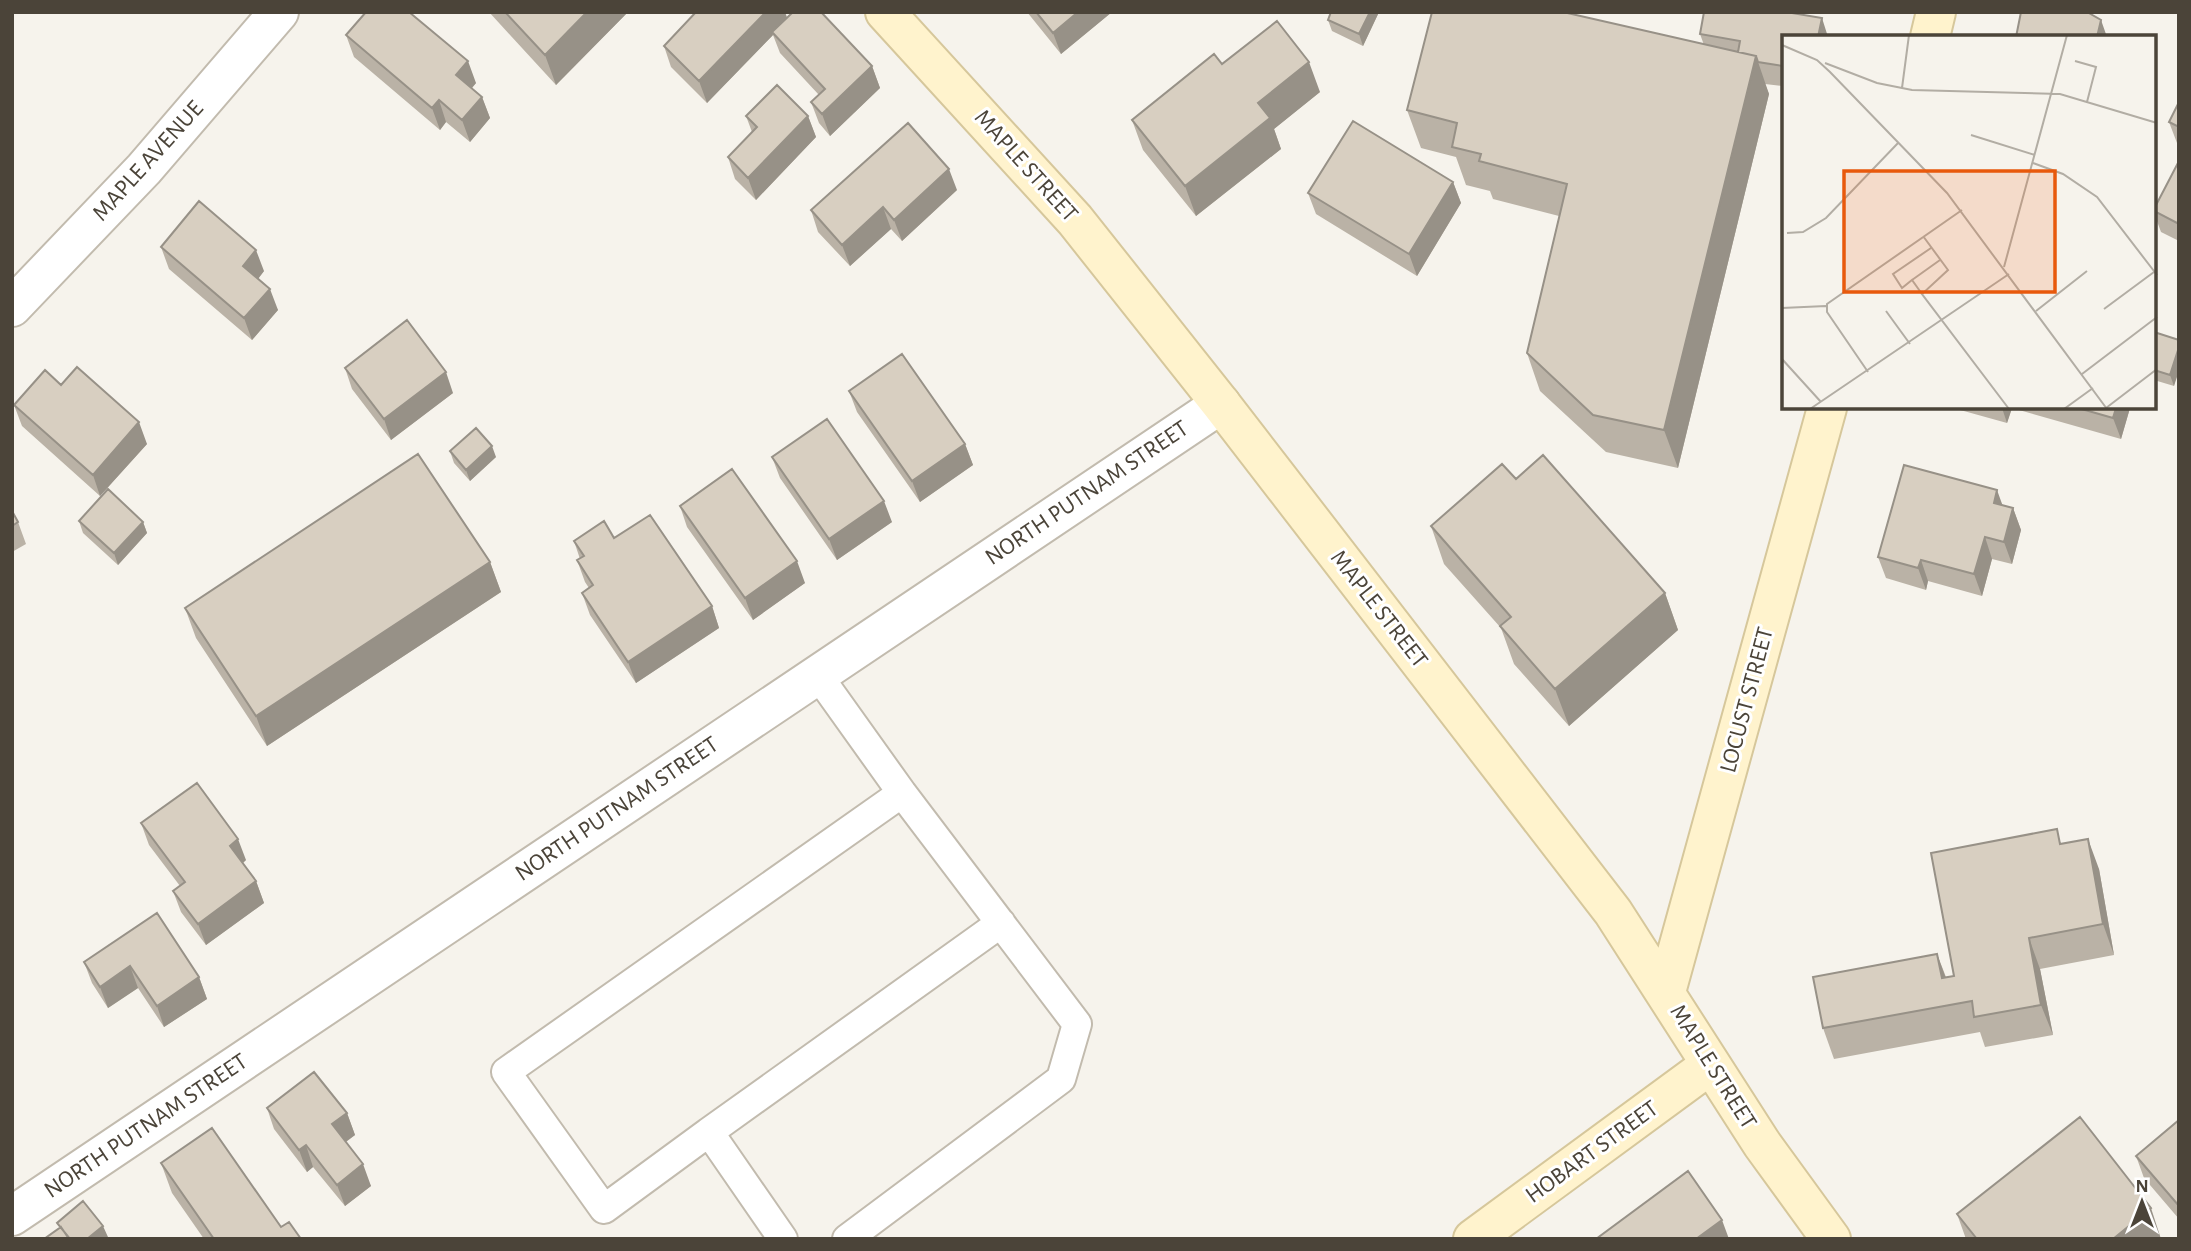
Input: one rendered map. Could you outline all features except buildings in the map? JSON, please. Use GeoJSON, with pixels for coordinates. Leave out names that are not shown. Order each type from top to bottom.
{"type":"FeatureCollection","features":[{"type":"Feature","properties":{"kind":"main road","name":"MAPLE STREET"},"geometry":{"type":"LineString","coordinates":[[885,12],[1075,220],[1221,404],[1613,912],[1777,1166],[1831,1239]]}},
{"type":"Feature","properties":{"kind":"main road"},"geometry":{"type":"LineString","coordinates":[[1930,35],[1936,12]]}},
{"type":"Feature","properties":{"kind":"main road","name":"LOCUST STREET"},"geometry":{"type":"LineString","coordinates":[[1666,992],[1826,410]]}},
{"type":"Feature","properties":{"kind":"main road","name":"HOBART STREET"},"geometry":{"type":"LineString","coordinates":[[1473,1239],[1710,1065]]}},
{"type":"Feature","properties":{"kind":"street","name":"MAPLE AVENUE"},"geometry":{"type":"LineString","coordinates":[[12,307],[144,169],[279,12]]}},
{"type":"Feature","properties":{"kind":"street","name":"NORTH PUTNAM STREET"},"geometry":{"type":"LineString","coordinates":[[12,1216],[1221,404]]}},
{"type":"Feature","properties":{"kind":"lane"},"geometry":{"type":"LineString","coordinates":[[817,674],[902,793],[1077,1024],[1061,1079],[848,1239]]}},
{"type":"Feature","properties":{"kind":"lane"},"geometry":{"type":"LineString","coordinates":[[902,793],[506,1072],[604,1209],[1001,923]]}},
{"type":"Feature","properties":{"kind":"lane"},"geometry":{"type":"LineString","coordinates":[[709,1132],[783,1239]]}}]}
